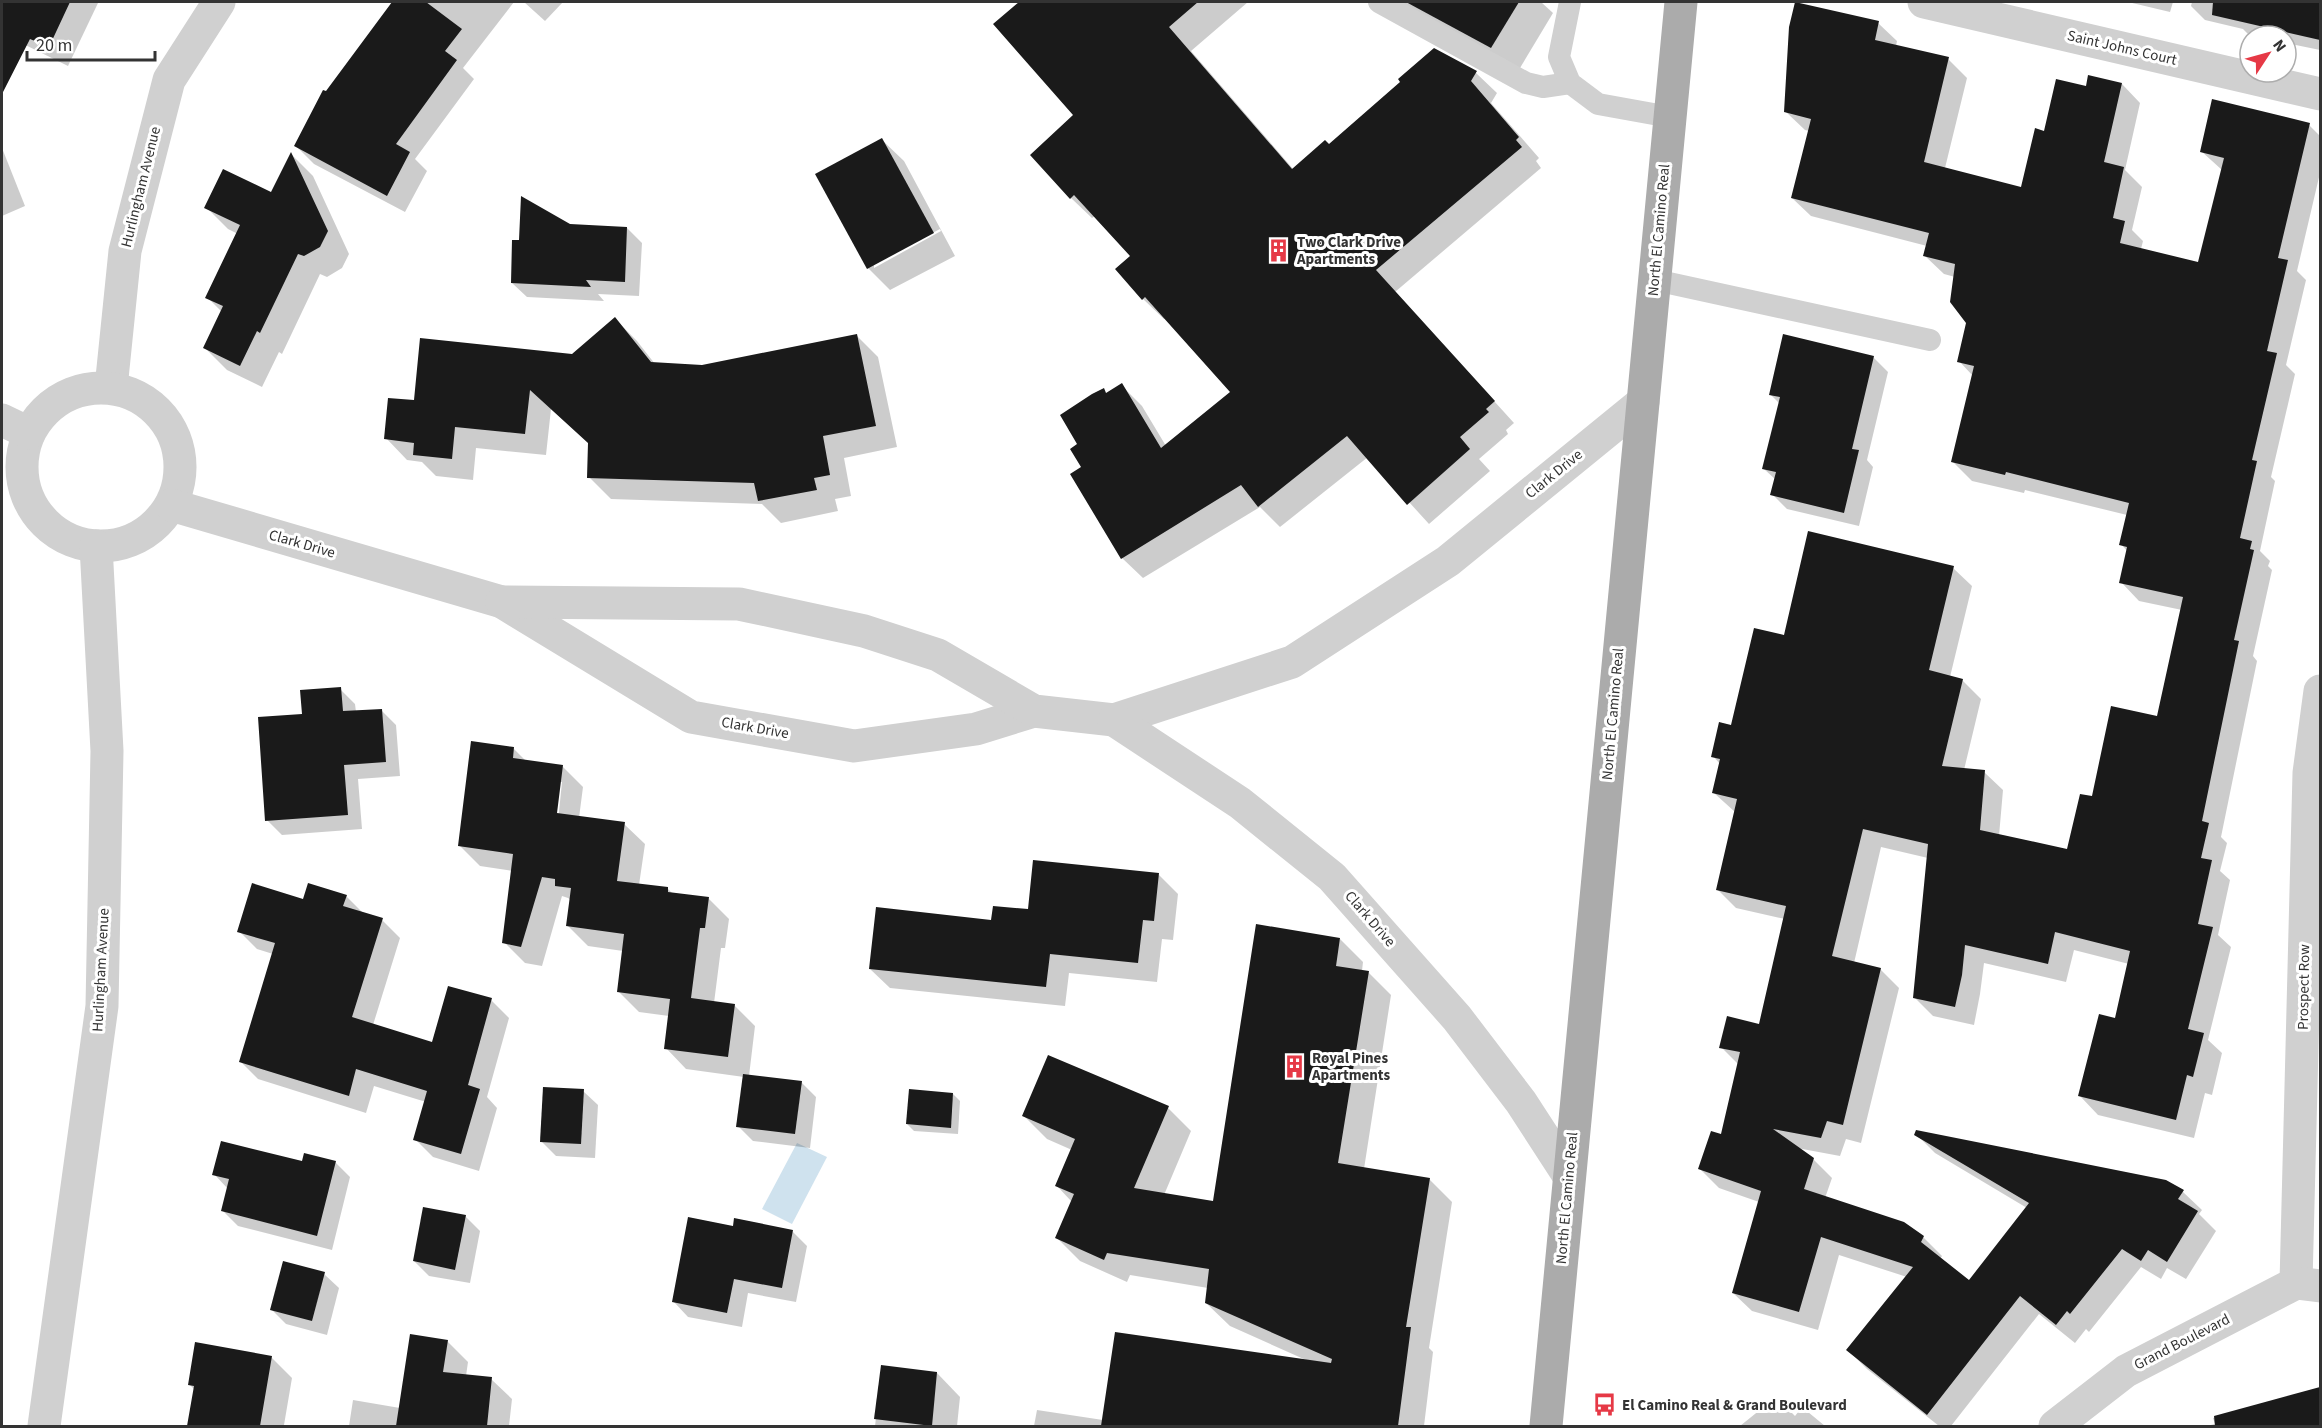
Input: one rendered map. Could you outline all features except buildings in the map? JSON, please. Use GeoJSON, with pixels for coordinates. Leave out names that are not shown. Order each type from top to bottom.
{"type":"FeatureCollection","features":[{"type":"Feature","properties":{"kind":"main road","name":"North El Camino Real"},"geometry":{"type":"LineString","coordinates":[[1546,1426],[1681,2]]}},
{"type":"Feature","properties":{"kind":"street","name":"Hurlingham Avenue"},"geometry":{"type":"LineString","coordinates":[[111,388],[124,251],[169,80],[219,2]]}},
{"type":"Feature","properties":{"kind":"street","name":"Saint Johns Court"},"geometry":{"type":"LineString","coordinates":[[1923,2],[2320,94]]}},
{"type":"Feature","properties":{"kind":"street"},"geometry":{"type":"LineString","coordinates":[[111,388],[136,395],[156,410],[172,431],[179,455],[180,481],[171,505],[157,523],[139,537],[119,544],[96,546],[71,541],[50,527],[33,507],[24,483],[22,458],[15,427],[43,412],[63,397],[86,389],[111,388]]}},
{"type":"Feature","properties":{"kind":"street","name":"Clark Drive"},"geometry":{"type":"LineString","coordinates":[[171,505],[502,602],[691,717],[854,746],[976,729],[1034,711],[1114,720],[1292,662],[1448,561],[1643,402]]}},
{"type":"Feature","properties":{"kind":"street","name":"Hurlingham Avenue"},"geometry":{"type":"LineString","coordinates":[[44,1426],[102,1006],[107,751],[96,546]]}},
{"type":"Feature","properties":{"kind":"street","name":"Clark Drive"},"geometry":{"type":"LineString","coordinates":[[502,602],[739,604],[864,631],[938,655],[1034,711]]}},
{"type":"Feature","properties":{"kind":"street","name":"Prospect Row"},"geometry":{"type":"LineString","coordinates":[[2308,1285],[2309,773],[2317,735],[2320,691]]}},
{"type":"Feature","properties":{"kind":"street","name":"Clark Drive"},"geometry":{"type":"LineString","coordinates":[[1114,720],[1240,803],[1332,877],[1456,1018],[1521,1102],[1569,1176]]}},
{"type":"Feature","properties":{"kind":"street","name":"Grand Boulevard"},"geometry":{"type":"LineString","coordinates":[[2055,1426],[2126,1371],[2308,1285]]}},
{"type":"Feature","properties":{"kind":"lane"},"geometry":{"type":"LineString","coordinates":[[1379,2],[1526,83],[1543,87],[1570,83]]}},
{"type":"Feature","properties":{"kind":"lane"},"geometry":{"type":"LineString","coordinates":[[1570,2],[1559,57],[1570,83],[1598,104],[1670,117]]}},
{"type":"Feature","properties":{"kind":"lane"},"geometry":{"type":"LineString","coordinates":[[1654,280],[1930,340]]}},
{"type":"Feature","properties":{"kind":"water"},"geometry":{"type":"Polygon","coordinates":[[[797,1143],[827,1157],[792,1224],[762,1209],[797,1143]]]}},
{"type":"Feature","properties":{"kind":"place","name":"Two Clark Drive Apartments"},"geometry":{"type":"Point","coordinates":[1279,251]}},
{"type":"Feature","properties":{"kind":"place","name":"Royal Pines Apartments"},"geometry":{"type":"Point","coordinates":[1294,1067]}},
{"type":"Feature","properties":{"kind":"place","name":"El Camino Real & Grand Boulevard"},"geometry":{"type":"Point","coordinates":[1604,1405]}}]}
